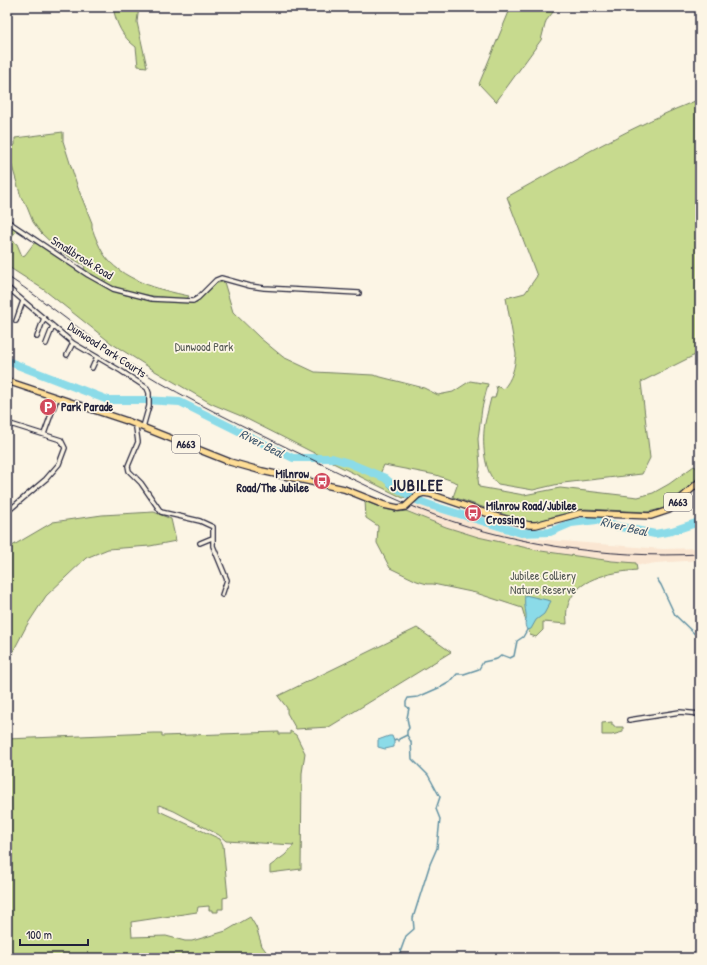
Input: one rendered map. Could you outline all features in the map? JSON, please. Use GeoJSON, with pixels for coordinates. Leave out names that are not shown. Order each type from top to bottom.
{"type":"FeatureCollection","features":[{"type":"Feature","properties":{"kind":"main road","name":"A663"},"geometry":{"type":"LineString","coordinates":[[7,381],[140,426],[235,464],[344,489],[384,505],[398,508],[404,507],[418,495],[424,493],[498,517],[529,525],[543,524],[565,516],[581,513],[651,516],[669,510],[700,481]]}},
{"type":"Feature","properties":{"kind":"street","name":"Smallbrook Road"},"geometry":{"type":"LineString","coordinates":[[7,221],[104,285],[129,294],[152,298],[193,301],[216,280],[221,278],[250,286],[264,288],[359,293]]}},
{"type":"Feature","properties":{"kind":"street","name":"Dunwood Park Courts"},"geometry":{"type":"LineString","coordinates":[[7,287],[73,343],[144,386],[149,393],[149,406],[140,426],[136,428],[138,442],[128,466],[129,470],[141,483],[161,512],[200,520],[208,524],[214,529],[212,538]]}},
{"type":"Feature","properties":{"kind":"street"},"geometry":{"type":"LineString","coordinates":[[16,320],[24,301]]}},
{"type":"Feature","properties":{"kind":"street"},"geometry":{"type":"LineString","coordinates":[[37,337],[44,318]]}},
{"type":"Feature","properties":{"kind":"street"},"geometry":{"type":"LineString","coordinates":[[46,344],[53,326]]}},
{"type":"Feature","properties":{"kind":"street"},"geometry":{"type":"LineString","coordinates":[[67,355],[73,343]]}},
{"type":"Feature","properties":{"kind":"street"},"geometry":{"type":"LineString","coordinates":[[92,368],[97,357]]}},
{"type":"Feature","properties":{"kind":"street"},"geometry":{"type":"LineString","coordinates":[[44,434],[57,398]]}},
{"type":"Feature","properties":{"kind":"street"},"geometry":{"type":"LineString","coordinates":[[7,423],[61,440],[65,448],[59,464],[46,479],[9,511],[7,504]]}},
{"type":"Feature","properties":{"kind":"street"},"geometry":{"type":"LineString","coordinates":[[200,543],[212,538],[213,546],[227,580],[222,595]]}},
{"type":"Feature","properties":{"kind":"street"},"geometry":{"type":"LineString","coordinates":[[629,720],[680,712],[700,714]]}},
{"type":"Feature","properties":{"kind":"shaded area"},"geometry":{"type":"Polygon","coordinates":[[[418,502],[434,510],[516,536],[663,549],[700,548],[700,560],[644,565],[541,551],[478,537],[446,527],[408,511],[418,502]]]}},
{"type":"Feature","properties":{"kind":"green space"},"geometry":{"type":"Polygon","coordinates":[[[113,7],[139,7],[137,22],[147,67],[138,66],[136,47],[127,39],[120,29],[113,7]]]}},
{"type":"Feature","properties":{"kind":"green space"},"geometry":{"type":"Polygon","coordinates":[[[511,7],[557,7],[546,21],[541,40],[496,102],[479,84],[511,7]]]}},
{"type":"Feature","properties":{"kind":"green space"},"geometry":{"type":"Polygon","coordinates":[[[700,99],[700,355],[693,356],[641,382],[650,458],[642,474],[563,483],[533,490],[498,484],[493,479],[487,465],[484,447],[484,430],[491,398],[495,398],[497,390],[496,386],[503,389],[511,377],[515,364],[516,354],[506,298],[525,293],[537,276],[507,197],[626,132],[700,99]]]}},
{"type":"Feature","properties":{"kind":"green space"},"geometry":{"type":"Polygon","coordinates":[[[63,132],[63,141],[78,188],[92,223],[94,235],[103,253],[110,262],[130,277],[166,291],[189,296],[187,299],[146,295],[120,289],[108,284],[84,270],[85,266],[60,251],[41,233],[33,222],[21,197],[7,149],[15,145],[15,138],[63,132]]]}},
{"type":"Feature","properties":{"kind":"green space","name":"Dunwood Park"},"geometry":{"type":"Polygon","coordinates":[[[7,223],[17,230],[10,239],[17,244],[22,256],[25,255],[34,243],[38,244],[88,277],[113,291],[126,295],[156,301],[193,303],[197,302],[217,283],[224,282],[233,312],[260,338],[283,357],[315,372],[373,375],[424,388],[438,395],[453,392],[470,381],[488,384],[482,408],[478,439],[480,466],[478,479],[479,487],[524,495],[560,488],[638,497],[653,493],[669,484],[694,466],[700,470],[700,476],[671,503],[662,509],[647,512],[585,509],[555,516],[532,524],[453,497],[458,483],[436,475],[384,465],[380,474],[345,459],[320,455],[241,416],[212,404],[155,371],[111,343],[43,289],[7,266],[7,223]]]}},
{"type":"Feature","properties":{"kind":"green space"},"geometry":{"type":"Polygon","coordinates":[[[331,462],[345,463],[384,481],[391,489],[406,497],[403,498],[331,462]]]}},
{"type":"Feature","properties":{"kind":"green space","name":"Jubilee Colliery Nature Reserve"},"geometry":{"type":"Polygon","coordinates":[[[365,501],[385,509],[398,512],[406,511],[446,527],[478,537],[541,551],[636,563],[637,570],[605,575],[585,583],[571,598],[567,609],[567,624],[543,622],[543,630],[536,637],[530,635],[522,608],[476,593],[417,581],[390,568],[377,543],[378,526],[366,518],[365,501]]]}},
{"type":"Feature","properties":{"kind":"green space"},"geometry":{"type":"Polygon","coordinates":[[[154,512],[171,519],[176,541],[150,546],[108,549],[86,558],[46,596],[27,625],[7,663],[7,549],[53,522],[102,515],[154,512]]]}},
{"type":"Feature","properties":{"kind":"green space"},"geometry":{"type":"Polygon","coordinates":[[[417,628],[451,652],[329,727],[296,729],[287,713],[287,708],[278,696],[417,628]]]}},
{"type":"Feature","properties":{"kind":"green space"},"geometry":{"type":"Polygon","coordinates":[[[612,722],[614,727],[623,727],[623,732],[612,735],[602,735],[602,723],[612,722]]]}},
{"type":"Feature","properties":{"kind":"green space"},"geometry":{"type":"Polygon","coordinates":[[[290,731],[296,735],[305,753],[302,773],[301,869],[270,873],[270,866],[285,855],[294,845],[226,841],[219,835],[174,811],[159,805],[159,811],[220,839],[223,845],[228,897],[223,898],[223,909],[218,909],[218,912],[212,912],[212,910],[209,910],[209,906],[198,907],[197,912],[131,922],[132,937],[166,936],[185,941],[192,941],[226,931],[250,917],[256,927],[262,946],[271,958],[7,958],[7,739],[153,733],[162,733],[162,736],[279,732],[279,734],[290,734],[290,731]]]}},
{"type":"Feature","properties":{"kind":"water"},"geometry":{"type":"Polygon","coordinates":[[[525,595],[551,601],[544,614],[536,620],[531,629],[527,630],[525,624],[525,595]]]}},
{"type":"Feature","properties":{"kind":"water"},"geometry":{"type":"Polygon","coordinates":[[[392,736],[394,747],[385,749],[378,747],[378,740],[392,736]]]}},
{"type":"Feature","properties":{"kind":"waterway","name":"River Beal"},"geometry":{"type":"LineString","coordinates":[[7,361],[108,400],[180,402],[293,458],[332,458],[349,463],[385,478],[395,487],[419,501],[521,533],[550,532],[571,523],[597,520],[611,525],[655,534],[672,531],[696,523],[700,520]]}},
{"type":"Feature","properties":{"kind":"waterway"},"geometry":{"type":"LineString","coordinates":[[657,579],[675,615],[700,639]]}},
{"type":"Feature","properties":{"kind":"waterway"},"geometry":{"type":"LineString","coordinates":[[398,958],[406,936],[414,929],[413,918],[430,864],[437,848],[440,819],[436,809],[440,797],[428,775],[412,759],[411,742],[407,735],[409,728],[407,718],[409,708],[406,706],[406,702],[408,698],[418,697],[443,686],[450,682],[457,674],[464,674],[479,669],[483,662],[497,659],[502,655],[510,658],[514,656],[517,641],[523,637],[527,630]]}},
{"type":"Feature","properties":{"kind":"waterway"},"geometry":{"type":"LineString","coordinates":[[394,740],[396,739],[399,741],[399,739],[407,735]]}},
{"type":"Feature","properties":{"kind":"tram line"},"geometry":{"type":"LineString","coordinates":[[7,276],[107,349],[141,371],[178,392],[290,449],[419,509],[486,532],[557,546],[629,554],[700,554]]}},
{"type":"Feature","properties":{"kind":"place","name":"Park Parade"},"geometry":{"type":"Point","coordinates":[48,407]}},
{"type":"Feature","properties":{"kind":"place","name":"Milnrow Road/The Jubilee"},"geometry":{"type":"Point","coordinates":[322,481]}},
{"type":"Feature","properties":{"kind":"place","name":"Milnrow Road/Jubilee Crossing"},"geometry":{"type":"Point","coordinates":[473,513]}},
{"type":"Feature","properties":{"kind":"district","name":"JUBILEE"},"geometry":{"type":"Point","coordinates":[417,485]}}]}
